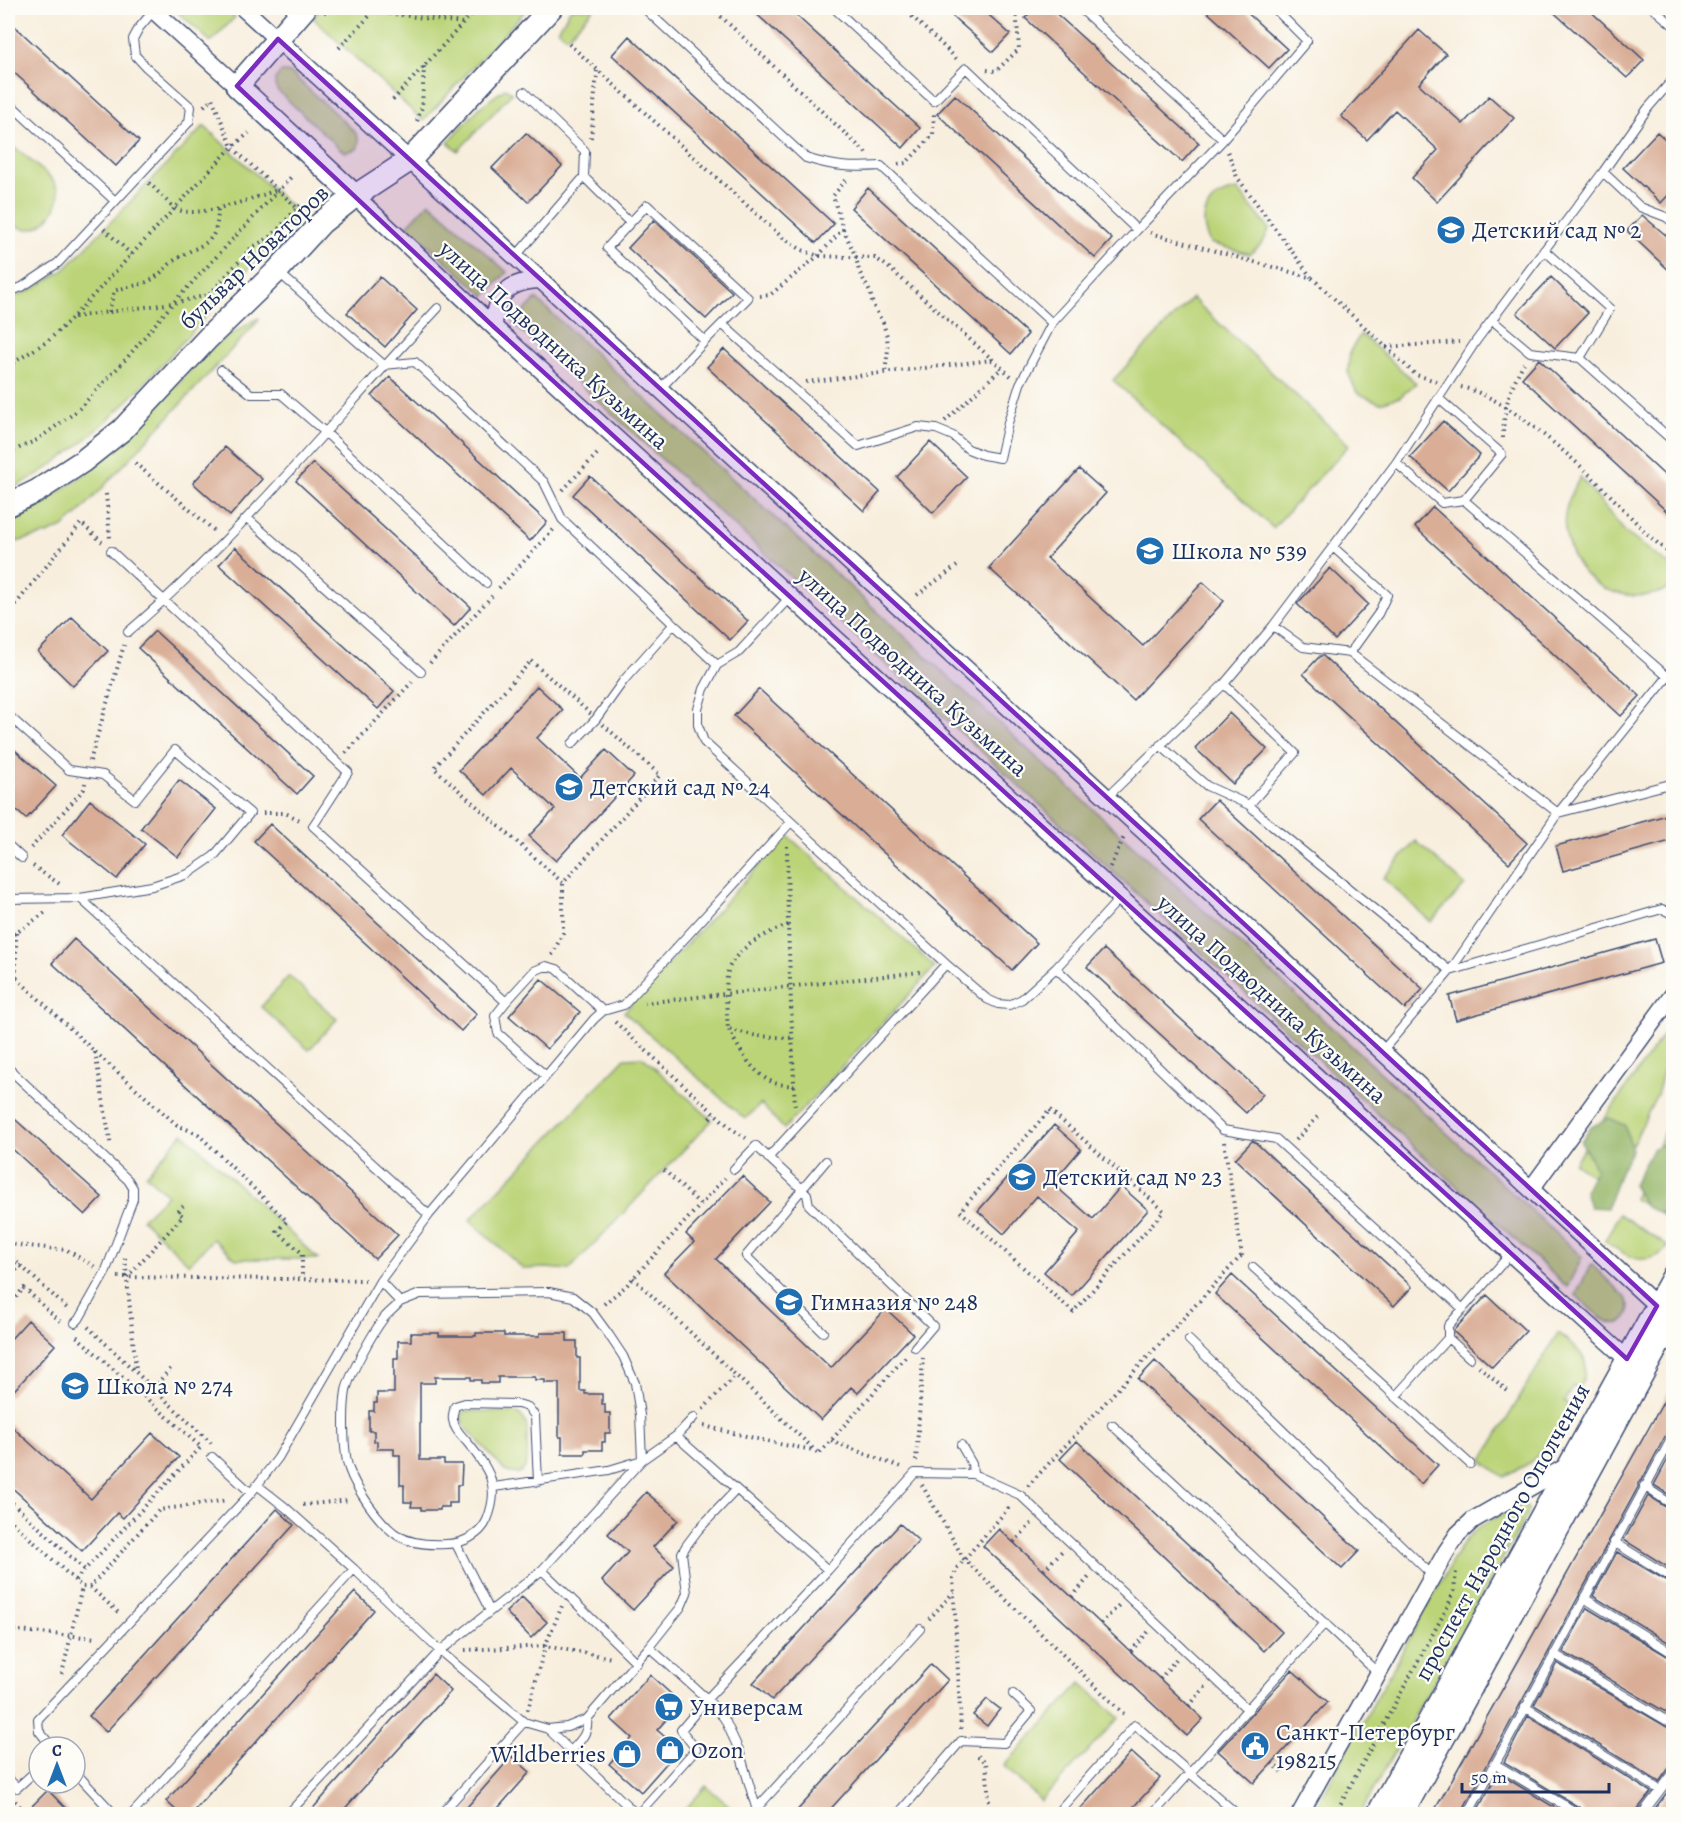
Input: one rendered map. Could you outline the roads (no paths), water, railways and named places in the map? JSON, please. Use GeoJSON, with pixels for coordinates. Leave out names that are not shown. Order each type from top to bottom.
{"type":"FeatureCollection","features":[{"type":"Feature","properties":{"kind":"main road","name":"бульвар Новаторов"},"geometry":{"type":"LineString","coordinates":[[8,505],[37,491],[83,461],[122,430],[321,223],[355,196],[410,160],[551,8]]}},
{"type":"Feature","properties":{"kind":"main road"},"geometry":{"type":"LineString","coordinates":[[237,86],[278,39],[312,12]]}},
{"type":"Feature","properties":{"kind":"main road","name":"улица Подводника Кузьмина"},"geometry":{"type":"LineString","coordinates":[[237,86],[355,196]]}},
{"type":"Feature","properties":{"kind":"main road","name":"проспект Народного Ополчения"},"geometry":{"type":"LineString","coordinates":[[1378,1815],[1570,1464],[1637,1360],[1667,1324],[1674,1275]]}},
{"type":"Feature","properties":{"kind":"main road","name":"проспект Народного Ополчения"},"geometry":{"type":"LineString","coordinates":[[1402,1815],[1637,1360]]}},
{"type":"Feature","properties":{"kind":"street","name":"улица Подводника Кузьмина"},"geometry":{"type":"LineString","coordinates":[[243,8],[1383,1050],[1531,1189],[1667,1324]]}},
{"type":"Feature","properties":{"kind":"street","name":"улица Подводника Кузьмина"},"geometry":{"type":"LineString","coordinates":[[152,9],[237,86]]}},
{"type":"Feature","properties":{"kind":"street","name":"улица Подводника Кузьмина"},"geometry":{"type":"LineString","coordinates":[[355,196],[494,327],[1510,1253],[1637,1360]]}},
{"type":"Feature","properties":{"kind":"street"},"geometry":{"type":"LineString","coordinates":[[494,327],[495,311],[501,297],[512,286],[526,281],[541,280]]}},
{"type":"Feature","properties":{"kind":"street"},"geometry":{"type":"LineString","coordinates":[[1531,1189],[1674,993]]}},
{"type":"Feature","properties":{"kind":"street"},"geometry":{"type":"LineString","coordinates":[[1300,1815],[1458,1534],[1473,1520],[1570,1464]]}},
{"type":"Feature","properties":{"kind":"lane"},"geometry":{"type":"LineString","coordinates":[[644,8],[806,158],[830,165],[856,168],[881,166],[1052,323]]}},
{"type":"Feature","properties":{"kind":"lane"},"geometry":{"type":"LineString","coordinates":[[834,8],[934,102],[966,68],[1137,230]]}},
{"type":"Feature","properties":{"kind":"lane"},"geometry":{"type":"LineString","coordinates":[[1080,8],[1223,140]]}},
{"type":"Feature","properties":{"kind":"lane"},"geometry":{"type":"LineString","coordinates":[[1653,8],[1674,26]]}},
{"type":"Feature","properties":{"kind":"lane"},"geometry":{"type":"LineString","coordinates":[[8,292],[22,287],[58,263],[189,122],[191,107],[135,55],[133,39],[152,9]]}},
{"type":"Feature","properties":{"kind":"lane"},"geometry":{"type":"LineString","coordinates":[[722,324],[858,446],[918,427],[936,429],[953,436],[968,449],[983,456],[1000,458],[1020,384],[1052,323],[1223,140],[1307,41],[1277,9]]}},
{"type":"Feature","properties":{"kind":"lane"},"geometry":{"type":"LineString","coordinates":[[1107,797],[1224,684],[1273,626],[1396,463],[1476,341],[1604,172],[1648,108],[1674,78]]}},
{"type":"Feature","properties":{"kind":"lane"},"geometry":{"type":"LineString","coordinates":[[516,256],[584,177],[585,151],[524,92]]}},
{"type":"Feature","properties":{"kind":"lane"},"geometry":{"type":"LineString","coordinates":[[8,102],[115,201]]}},
{"type":"Feature","properties":{"kind":"lane"},"geometry":{"type":"LineString","coordinates":[[1604,172],[1640,207],[1666,217],[1674,223]]}},
{"type":"Feature","properties":{"kind":"lane"},"geometry":{"type":"LineString","coordinates":[[584,177],[630,223]]}},
{"type":"Feature","properties":{"kind":"lane"},"geometry":{"type":"LineString","coordinates":[[661,388],[748,298],[646,206],[607,248],[705,341]]}},
{"type":"Feature","properties":{"kind":"lane"},"geometry":{"type":"LineString","coordinates":[[1666,217],[1674,209]]}},
{"type":"Feature","properties":{"kind":"lane"},"geometry":{"type":"LineString","coordinates":[[1544,250],[1610,309],[1580,358]]}},
{"type":"Feature","properties":{"kind":"lane"},"geometry":{"type":"LineString","coordinates":[[277,271],[384,365],[415,362],[544,482],[562,519],[717,665]]}},
{"type":"Feature","properties":{"kind":"lane"},"geometry":{"type":"LineString","coordinates":[[128,632],[165,600],[247,518],[438,308]]}},
{"type":"Feature","properties":{"kind":"lane"},"geometry":{"type":"LineString","coordinates":[[1492,320],[1530,352],[1580,358],[1674,442]]}},
{"type":"Feature","properties":{"kind":"lane"},"geometry":{"type":"LineString","coordinates":[[221,370],[251,394],[281,394],[325,432],[486,583]]}},
{"type":"Feature","properties":{"kind":"lane"},"geometry":{"type":"LineString","coordinates":[[1396,463],[1442,503],[1464,500],[1502,454],[1438,398]]}},
{"type":"Feature","properties":{"kind":"lane"},"geometry":{"type":"LineString","coordinates":[[1464,500],[1671,676]]}},
{"type":"Feature","properties":{"kind":"lane"},"geometry":{"type":"LineString","coordinates":[[247,518],[422,672]]}},
{"type":"Feature","properties":{"kind":"lane"},"geometry":{"type":"LineString","coordinates":[[111,546],[165,600],[348,772],[313,826],[506,1002]]}},
{"type":"Feature","properties":{"kind":"lane"},"geometry":{"type":"LineString","coordinates":[[1333,547],[1387,595],[1378,614],[1350,653]]}},
{"type":"Feature","properties":{"kind":"lane"},"geometry":{"type":"LineString","coordinates":[[790,597],[739,652],[717,665],[704,689],[698,709],[698,725],[704,742],[944,967],[987,999],[998,1004],[1009,1005],[1022,999],[1056,968],[1120,898]]}},
{"type":"Feature","properties":{"kind":"lane"},"geometry":{"type":"LineString","coordinates":[[572,744],[596,719],[624,680],[673,625]]}},
{"type":"Feature","properties":{"kind":"lane"},"geometry":{"type":"LineString","coordinates":[[1273,626],[1303,647],[1350,653],[1558,813]]}},
{"type":"Feature","properties":{"kind":"lane"},"geometry":{"type":"LineString","coordinates":[[1383,1050],[1450,971],[1558,813],[1671,676],[1674,669]]}},
{"type":"Feature","properties":{"kind":"lane"},"geometry":{"type":"LineString","coordinates":[[1224,684],[1295,753],[1249,805]]}},
{"type":"Feature","properties":{"kind":"lane"},"geometry":{"type":"LineString","coordinates":[[8,715],[69,770],[103,775],[135,800],[175,750],[250,813],[214,856],[188,874],[152,886],[80,898],[8,899]]}},
{"type":"Feature","properties":{"kind":"lane"},"geometry":{"type":"LineString","coordinates":[[1160,745],[1207,786],[1249,805],[1450,971]]}},
{"type":"Feature","properties":{"kind":"lane"},"geometry":{"type":"LineString","coordinates":[[1558,813],[1674,783]]}},
{"type":"Feature","properties":{"kind":"lane"},"geometry":{"type":"LineString","coordinates":[[42,1735],[39,1731],[38,1719],[251,1493],[278,1458],[380,1281],[429,1215],[594,1019],[603,1011],[624,1005],[789,824]]}},
{"type":"Feature","properties":{"kind":"lane"},"geometry":{"type":"LineString","coordinates":[[8,845],[22,858]]}},
{"type":"Feature","properties":{"kind":"lane"},"geometry":{"type":"LineString","coordinates":[[80,898],[429,1215]]}},
{"type":"Feature","properties":{"kind":"lane"},"geometry":{"type":"LineString","coordinates":[[1450,971],[1662,909],[1674,915]]}},
{"type":"Feature","properties":{"kind":"lane"},"geometry":{"type":"LineString","coordinates":[[546,1076],[498,1033],[495,1016],[506,1002],[534,971],[546,966],[557,969],[603,1011]]}},
{"type":"Feature","properties":{"kind":"lane"},"geometry":{"type":"LineString","coordinates":[[768,1158],[944,967]]}},
{"type":"Feature","properties":{"kind":"lane"},"geometry":{"type":"LineString","coordinates":[[1056,968],[1223,1130],[1276,1138],[1463,1309]]}},
{"type":"Feature","properties":{"kind":"lane"},"geometry":{"type":"LineString","coordinates":[[8,1068],[128,1180],[133,1188],[133,1199],[105,1273],[77,1321]]}},
{"type":"Feature","properties":{"kind":"lane"},"geometry":{"type":"LineString","coordinates":[[734,1169],[756,1146],[802,1189],[807,1194],[809,1205],[933,1326],[915,1347]]}},
{"type":"Feature","properties":{"kind":"lane"},"geometry":{"type":"LineString","coordinates":[[823,1332],[746,1256],[826,1161]]}},
{"type":"Feature","properties":{"kind":"lane"},"geometry":{"type":"LineString","coordinates":[[1395,1397],[1448,1338],[1448,1326],[1510,1253]]}},
{"type":"Feature","properties":{"kind":"lane"},"geometry":{"type":"LineString","coordinates":[[1253,1267],[1470,1464]]}},
{"type":"Feature","properties":{"kind":"lane"},"geometry":{"type":"LineString","coordinates":[[380,1281],[400,1302]]}},
{"type":"Feature","properties":{"kind":"lane"},"geometry":{"type":"LineString","coordinates":[[538,1482],[535,1416],[528,1407],[518,1404],[465,1403],[455,1406],[452,1417],[455,1427],[483,1462],[494,1487],[492,1506],[486,1523],[475,1535],[456,1544],[416,1543],[398,1536],[381,1521],[353,1479],[348,1466],[346,1390],[352,1373],[383,1319],[400,1302],[420,1294],[549,1292],[573,1297],[593,1313],[623,1356],[635,1383],[640,1415],[642,1460]]}},
{"type":"Feature","properties":{"kind":"lane"},"geometry":{"type":"LineString","coordinates":[[1448,1338],[1470,1358]]}},
{"type":"Feature","properties":{"kind":"lane"},"geometry":{"type":"LineString","coordinates":[[1189,1340],[1433,1576]]}},
{"type":"Feature","properties":{"kind":"lane"},"geometry":{"type":"LineString","coordinates":[[288,1815],[440,1651],[542,1570],[642,1460],[676,1436],[693,1419]]}},
{"type":"Feature","properties":{"kind":"lane"},"geometry":{"type":"LineString","coordinates":[[1112,1425],[1379,1674]]}},
{"type":"Feature","properties":{"kind":"lane"},"geometry":{"type":"LineString","coordinates":[[1468,1815],[1674,1434]]}},
{"type":"Feature","properties":{"kind":"lane"},"geometry":{"type":"LineString","coordinates":[[676,1436],[828,1570]]}},
{"type":"Feature","properties":{"kind":"lane"},"geometry":{"type":"LineString","coordinates":[[961,1445],[972,1464],[973,1474]]}},
{"type":"Feature","properties":{"kind":"lane"},"geometry":{"type":"LineString","coordinates":[[215,1453],[251,1493]]}},
{"type":"Feature","properties":{"kind":"lane"},"geometry":{"type":"LineString","coordinates":[[494,1487],[609,1470],[642,1460]]}},
{"type":"Feature","properties":{"kind":"lane"},"geometry":{"type":"LineString","coordinates":[[257,1485],[354,1569],[440,1651],[524,1722],[548,1730],[637,1815],[696,1749],[681,1730],[915,1473],[973,1474],[1020,1495],[1248,1710]]}},
{"type":"Feature","properties":{"kind":"lane"},"geometry":{"type":"LineString","coordinates":[[1644,1486],[1674,1506]]}},
{"type":"Feature","properties":{"kind":"lane"},"geometry":{"type":"LineString","coordinates":[[548,1730],[567,1727],[587,1719],[638,1662],[681,1607],[687,1593],[682,1553],[698,1530],[736,1490]]}},
{"type":"Feature","properties":{"kind":"lane"},"geometry":{"type":"LineString","coordinates":[[1614,1542],[1674,1580]]}},
{"type":"Feature","properties":{"kind":"lane"},"geometry":{"type":"LineString","coordinates":[[456,1544],[490,1611]]}},
{"type":"Feature","properties":{"kind":"lane"},"geometry":{"type":"LineString","coordinates":[[132,1815],[354,1569]]}},
{"type":"Feature","properties":{"kind":"lane"},"geometry":{"type":"LineString","coordinates":[[542,1570],[638,1662]]}},
{"type":"Feature","properties":{"kind":"lane"},"geometry":{"type":"LineString","coordinates":[[1584,1598],[1674,1654]]}},
{"type":"Feature","properties":{"kind":"lane"},"geometry":{"type":"LineString","coordinates":[[1153,1815],[1325,1623]]}},
{"type":"Feature","properties":{"kind":"lane"},"geometry":{"type":"LineString","coordinates":[[757,1812],[920,1629]]}},
{"type":"Feature","properties":{"kind":"lane"},"geometry":{"type":"LineString","coordinates":[[649,1647],[707,1699],[724,1718],[740,1750],[757,1812]]}},
{"type":"Feature","properties":{"kind":"lane"},"geometry":{"type":"LineString","coordinates":[[1554,1654],[1674,1725]]}},
{"type":"Feature","properties":{"kind":"lane"},"geometry":{"type":"LineString","coordinates":[[898,1815],[961,1741],[1004,1743],[1031,1711],[1013,1694]]}},
{"type":"Feature","properties":{"kind":"lane"},"geometry":{"type":"LineString","coordinates":[[1525,1707],[1660,1790]]}},
{"type":"Feature","properties":{"kind":"lane"},"geometry":{"type":"LineString","coordinates":[[571,1751],[586,1733],[587,1719]]}},
{"type":"Feature","properties":{"kind":"lane"},"geometry":{"type":"LineString","coordinates":[[441,1815],[524,1722]]}},
{"type":"Feature","properties":{"kind":"lane"},"geometry":{"type":"LineString","coordinates":[[1056,1815],[1135,1725],[1237,1815]]}},
{"type":"Feature","properties":{"kind":"lane"},"geometry":{"type":"LineString","coordinates":[[1495,1764],[1579,1815]]}},
{"type":"Feature","properties":{"kind":"lane"},"geometry":{"type":"LineString","coordinates":[[1642,1815],[1674,1772]]}},
{"type":"Feature","properties":{"kind":"lane"},"geometry":{"type":"LineString","coordinates":[[8,1778],[17,1788],[27,1779]]}},
{"type":"Feature","properties":{"kind":"lane"},"geometry":{"type":"LineString","coordinates":[[87,1785],[114,1815]]}},
{"type":"Feature","properties":{"kind":"place","name":"Детский сад № 2"},"geometry":{"type":"Point","coordinates":[1451,230]}},
{"type":"Feature","properties":{"kind":"place","name":"Школа № 539"},"geometry":{"type":"Point","coordinates":[1150,551]}},
{"type":"Feature","properties":{"kind":"place","name":"Детский сад № 24"},"geometry":{"type":"Point","coordinates":[569,787]}},
{"type":"Feature","properties":{"kind":"place","name":"Детский сад № 23"},"geometry":{"type":"Point","coordinates":[1022,1177]}},
{"type":"Feature","properties":{"kind":"place","name":"Гимназия № 248"},"geometry":{"type":"Point","coordinates":[789,1302]}},
{"type":"Feature","properties":{"kind":"place","name":"Школа № 274"},"geometry":{"type":"Point","coordinates":[75,1386]}},
{"type":"Feature","properties":{"kind":"place","name":"Универсам"},"geometry":{"type":"Point","coordinates":[669,1707]}},
{"type":"Feature","properties":{"kind":"place","name":"Санкт-Петербург 198215"},"geometry":{"type":"Point","coordinates":[1255,1746]}},
{"type":"Feature","properties":{"kind":"place","name":"Ozon"},"geometry":{"type":"Point","coordinates":[670,1750]}},
{"type":"Feature","properties":{"kind":"place","name":"Wildberries"},"geometry":{"type":"Point","coordinates":[627,1754]}}]}
